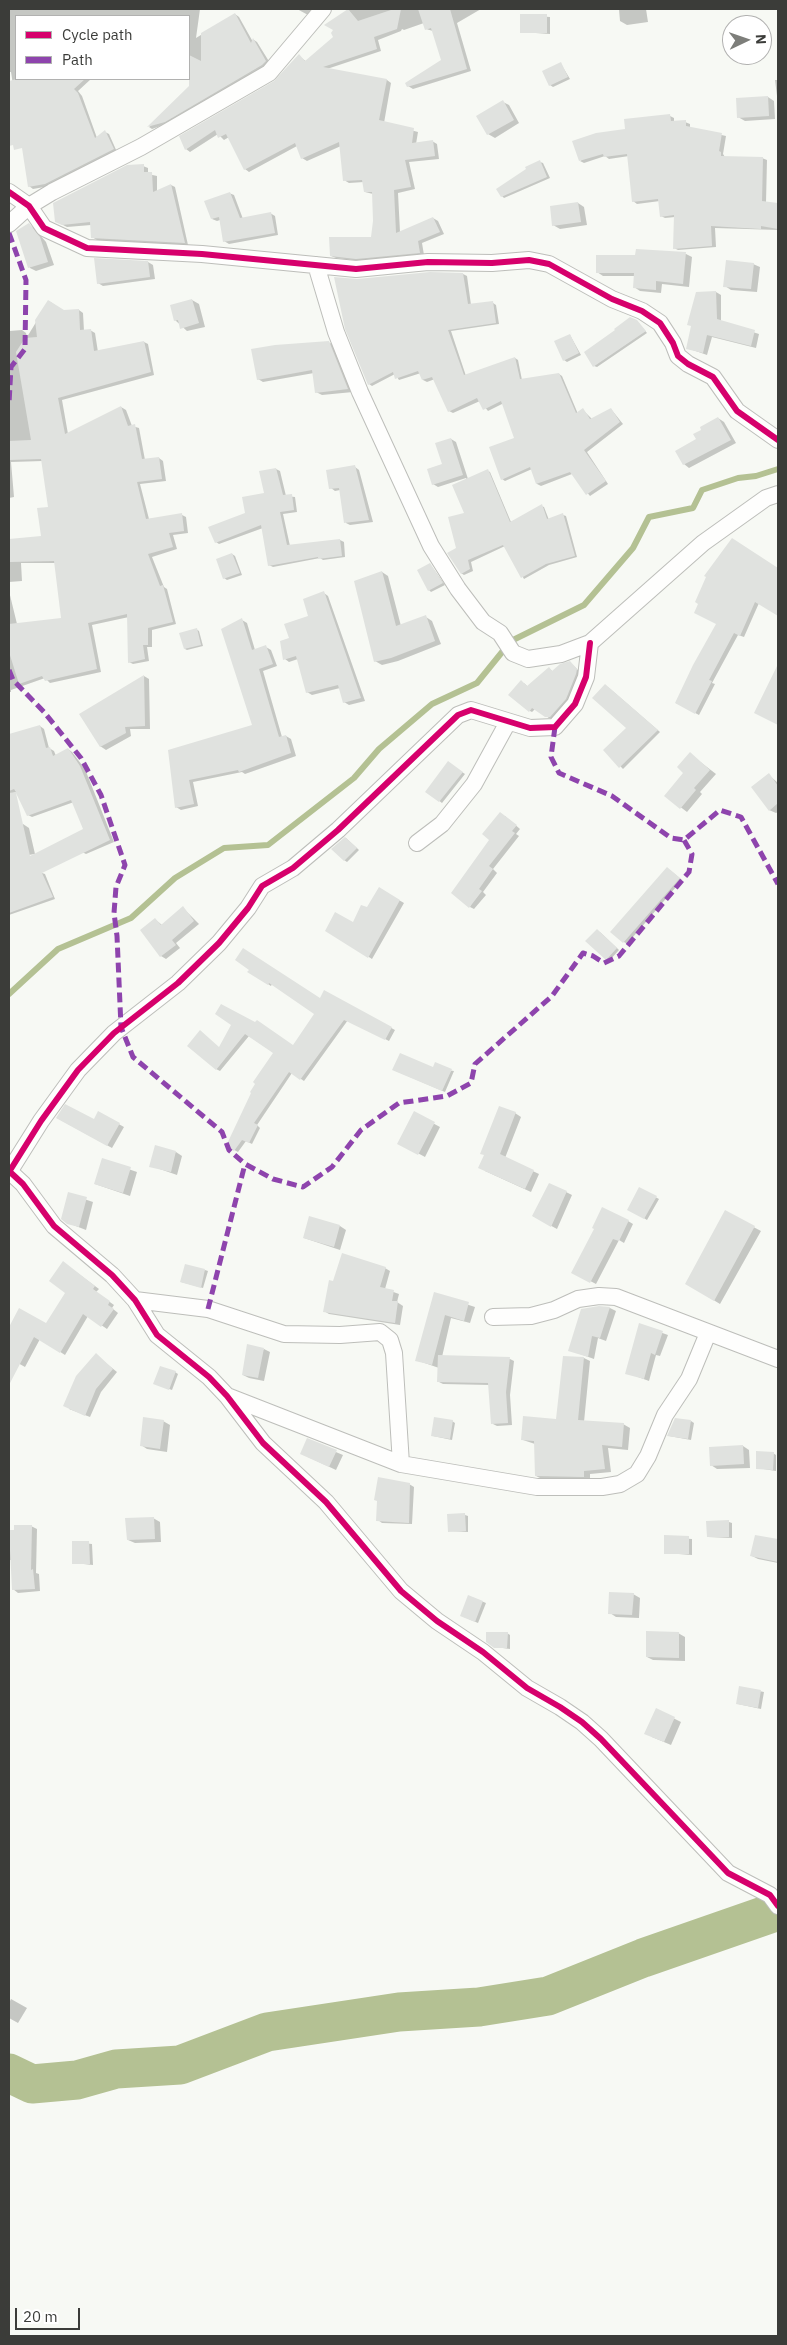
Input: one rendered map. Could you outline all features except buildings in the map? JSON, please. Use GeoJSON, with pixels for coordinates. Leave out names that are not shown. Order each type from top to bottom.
{"type":"FeatureCollection","features":[{"type":"Feature","properties":{"kind":"street"},"geometry":{"type":"LineString","coordinates":[[9,224],[29,206],[52,192],[141,147],[269,73],[323,9]]}},
{"type":"Feature","properties":{"kind":"street"},"geometry":{"type":"LineString","coordinates":[[9,192],[29,206],[44,228],[87,248],[202,254],[356,269],[428,262],[482,264],[529,260],[549,264],[612,299],[642,311],[660,323],[673,343],[678,356],[688,364],[713,377],[736,411],[778,440]]}},
{"type":"Feature","properties":{"kind":"street"},"geometry":{"type":"LineString","coordinates":[[316,265],[336,332],[353,375],[431,546],[458,589],[483,622],[500,633],[513,653],[528,659],[561,654],[590,643],[703,543],[766,498],[778,494]]}},
{"type":"Feature","properties":{"kind":"street"},"geometry":{"type":"LineString","coordinates":[[590,643],[586,677],[575,704],[555,727],[530,728],[471,710],[458,715],[338,830],[293,868],[262,886],[248,908],[219,944],[178,983],[114,1033],[84,1063],[52,1105],[9,1172],[23,1184],[54,1226],[106,1269],[135,1300],[156,1335],[209,1377],[227,1396],[263,1443],[326,1502],[401,1591],[437,1621],[483,1652],[527,1688],[582,1722],[601,1739],[728,1873],[770,1895],[778,1906]]}},
{"type":"Feature","properties":{"kind":"street"},"geometry":{"type":"LineString","coordinates":[[417,843],[442,824],[474,784],[508,722]]}},
{"type":"Feature","properties":{"kind":"street"},"geometry":{"type":"LineString","coordinates":[[493,1317],[531,1316],[554,1310],[578,1299],[598,1296],[616,1297],[778,1359]]}},
{"type":"Feature","properties":{"kind":"street"},"geometry":{"type":"LineString","coordinates":[[135,1300],[208,1309],[264,1330],[284,1334],[340,1335],[380,1332],[390,1340],[394,1353],[401,1464]]}},
{"type":"Feature","properties":{"kind":"street"},"geometry":{"type":"LineString","coordinates":[[227,1396],[401,1464],[538,1487],[602,1487],[620,1484],[637,1474],[648,1456],[665,1414],[689,1379],[708,1333]]}},
{"type":"Feature","properties":{"kind":"waterway"},"geometry":{"type":"LineString","coordinates":[[9,994],[58,949],[131,918],[175,878],[224,848],[268,845],[354,778],[379,749],[432,704],[477,683],[511,641],[584,605],[633,548],[649,517],[693,508],[702,490],[738,478],[756,476],[778,469]]}},
{"type":"Feature","properties":{"kind":"waterway"},"geometry":{"type":"LineString","coordinates":[[9,2073],[32,2084],[77,2080],[116,2069],[180,2065],[267,2032],[399,2012],[479,2007],[548,1996],[643,1958],[778,1911]]}},
{"type":"Feature","properties":{"kind":"marked path"},"geometry":{"type":"LineString","coordinates":[[9,233],[26,280],[25,349],[11,367],[9,404]]}},
{"type":"Feature","properties":{"kind":"marked path"},"geometry":{"type":"LineString","coordinates":[[9,670],[13,680],[44,712],[81,758],[101,795],[125,865],[116,887],[114,913],[117,936],[121,1027],[133,1057],[222,1132],[229,1150],[245,1164],[273,1179],[303,1187],[332,1167],[361,1130],[399,1103],[447,1096],[471,1083],[475,1064],[552,996],[583,953],[593,956],[604,963],[619,956],[689,872],[692,854],[684,840]]}},
{"type":"Feature","properties":{"kind":"marked path"},"geometry":{"type":"LineString","coordinates":[[555,727],[551,757],[559,773],[612,796],[671,838],[684,840],[720,810],[741,817],[778,884]]}},
{"type":"Feature","properties":{"kind":"marked path"},"geometry":{"type":"LineString","coordinates":[[208,1309],[245,1164]]}},
{"type":"Feature","properties":{"kind":"cycle path"},"geometry":{"type":"LineString","coordinates":[[9,192],[29,206],[44,228],[87,248],[202,254],[356,269],[428,262],[492,263],[529,260],[549,264],[612,299],[642,311],[660,323],[673,343],[678,356],[688,364],[713,377],[737,411],[778,440]]}},
{"type":"Feature","properties":{"kind":"cycle path"},"geometry":{"type":"LineString","coordinates":[[9,1172],[41,1121],[78,1070],[114,1033],[178,983],[219,943],[248,908],[262,886],[293,868],[338,830],[458,715],[471,710],[530,728],[555,727],[575,704],[586,677],[590,643]]}},
{"type":"Feature","properties":{"kind":"cycle path"},"geometry":{"type":"LineString","coordinates":[[9,1171],[23,1184],[54,1226],[112,1275],[135,1300],[157,1335],[209,1377],[227,1396],[263,1443],[326,1502],[401,1591],[437,1621],[483,1652],[527,1688],[582,1722],[601,1739],[728,1873],[770,1895],[778,1906]]}}]}
